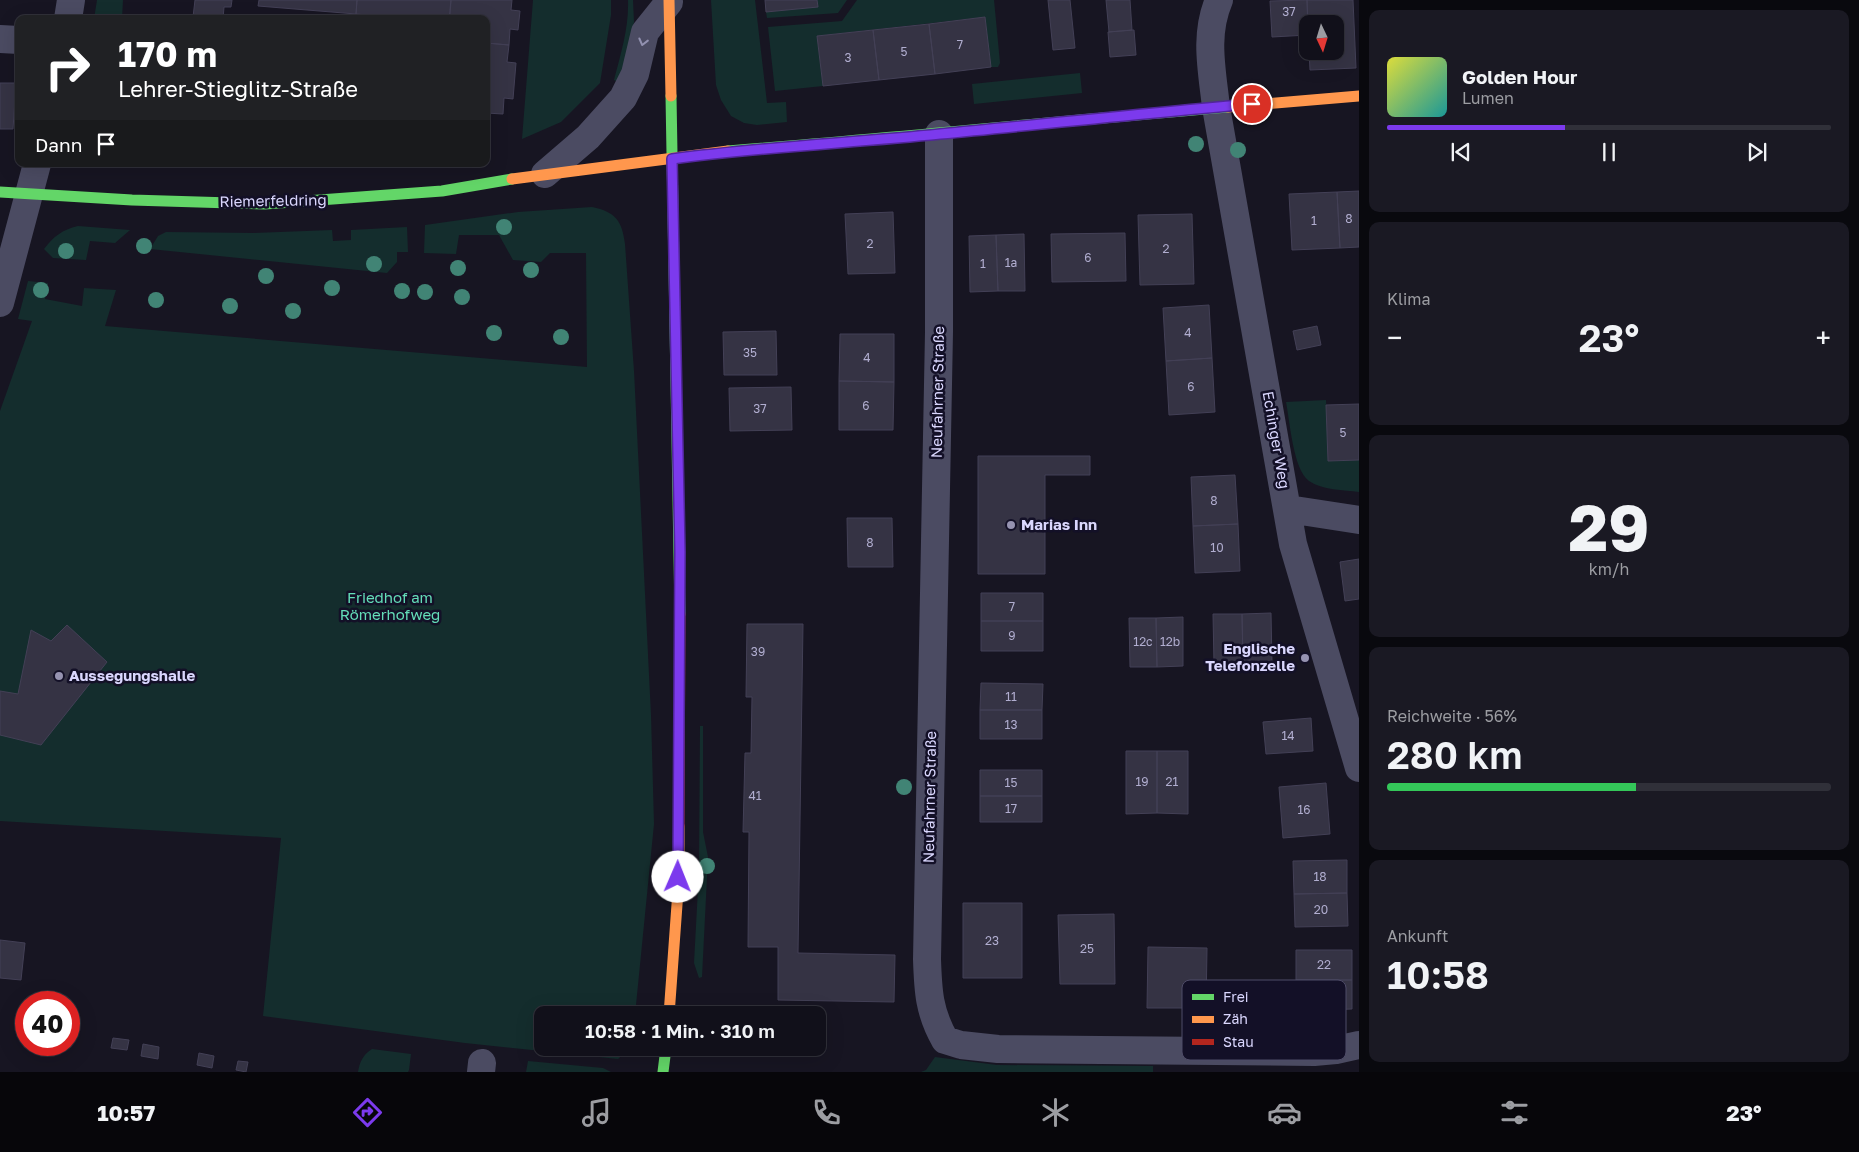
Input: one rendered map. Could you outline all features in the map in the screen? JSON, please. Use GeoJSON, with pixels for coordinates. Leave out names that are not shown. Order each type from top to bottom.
{"type":"FeatureCollection","features":[{"type":"Feature","properties":{"kind":"street"},"geometry":{"type":"LineString","coordinates":[[69,15],[71,0]]}},
{"type":"Feature","properties":{"kind":"street","name":"Echinger Weg"},"geometry":{"type":"LineString","coordinates":[[1219,0],[1212,17],[1210,49],[1216,107],[1293,544],[1359,768]]}},
{"type":"Feature","properties":{"kind":"street"},"geometry":{"type":"LineString","coordinates":[[669,1],[680,552],[678,877],[670,1006]]}},
{"type":"Feature","properties":{"kind":"street"},"geometry":{"type":"LineString","coordinates":[[545,174],[588,136],[623,98],[635,74],[645,32],[669,1]]}},
{"type":"Feature","properties":{"kind":"street"},"geometry":{"type":"LineString","coordinates":[[0,39],[15,40]]}},
{"type":"Feature","properties":{"kind":"street","name":"Riemerfeldring"},"geometry":{"type":"LineString","coordinates":[[0,192],[265,204],[412,194],[545,174],[720,152],[938,134],[1216,107],[1359,96]]}},
{"type":"Feature","properties":{"kind":"street","name":"Neufahrner Straße"},"geometry":{"type":"LineString","coordinates":[[938,134],[939,342],[927,959],[929,996],[936,1023],[945,1040],[961,1045],[998,1049],[1182,1051]]}},
{"type":"Feature","properties":{"kind":"street"},"geometry":{"type":"LineString","coordinates":[[0,303],[30,194],[35,167]]}},
{"type":"Feature","properties":{"kind":"street"},"geometry":{"type":"LineString","coordinates":[[1288,509],[1359,520]]}},
{"type":"Feature","properties":{"kind":"street","name":"Neufahrner Straße"},"geometry":{"type":"LineString","coordinates":[[1346,1048],[1359,1045]]}},
{"type":"Feature","properties":{"kind":"street"},"geometry":{"type":"LineString","coordinates":[[663,1072],[665,1056]]}},
{"type":"Feature","properties":{"kind":"green space"},"geometry":{"type":"Polygon","coordinates":[[[97,0],[123,0],[122,15],[95,15],[97,0]]]}},
{"type":"Feature","properties":{"kind":"green space"},"geometry":{"type":"Polygon","coordinates":[[[533,0],[611,0],[611,15],[600,83],[561,122],[522,139],[533,0]]]}},
{"type":"Feature","properties":{"kind":"green space"},"geometry":{"type":"Polygon","coordinates":[[[628,0],[633,0],[634,22],[621,84],[614,80],[626,30],[628,0]]]}},
{"type":"Feature","properties":{"kind":"green space"},"geometry":{"type":"Polygon","coordinates":[[[711,0],[755,0],[767,103],[786,102],[787,122],[757,125],[744,123],[731,116],[721,100],[716,85],[711,0]]]}},
{"type":"Feature","properties":{"kind":"green space"},"geometry":{"type":"Polygon","coordinates":[[[817,0],[847,0],[838,13],[767,18],[766,12],[817,7],[817,0]]]}},
{"type":"Feature","properties":{"kind":"green space"},"geometry":{"type":"Polygon","coordinates":[[[857,0],[994,0],[1000,63],[998,67],[991,67],[985,17],[817,36],[823,86],[775,91],[768,27],[842,21],[857,0]]]}},
{"type":"Feature","properties":{"kind":"green space"},"geometry":{"type":"Polygon","coordinates":[[[1080,73],[1082,93],[974,104],[972,84],[1080,73]]]}},
{"type":"Feature","properties":{"kind":"green space","name":"Friedhof am Römerhofweg"},"geometry":{"type":"Polygon","coordinates":[[[592,207],[600,209],[612,215],[620,224],[625,244],[634,371],[651,715],[654,824],[636,1006],[534,1006],[534,1050],[263,1016],[281,838],[0,821],[0,411],[32,321],[18,319],[28,281],[48,283],[45,299],[82,306],[84,288],[116,290],[105,326],[587,367],[586,253],[550,253],[541,262],[513,260],[499,235],[459,235],[456,254],[424,253],[425,225],[518,212],[592,207]]]}},
{"type":"Feature","properties":{"kind":"green space"},"geometry":{"type":"Polygon","coordinates":[[[78,226],[130,230],[115,243],[90,241],[86,260],[53,258],[44,249],[59,234],[67,229],[78,226]]]}},
{"type":"Feature","properties":{"kind":"green space"},"geometry":{"type":"Polygon","coordinates":[[[407,227],[408,252],[397,252],[397,262],[387,273],[150,249],[158,236],[166,232],[254,233],[332,230],[333,241],[351,240],[351,230],[407,227]]]}},
{"type":"Feature","properties":{"kind":"green space"},"geometry":{"type":"Polygon","coordinates":[[[1326,400],[1328,461],[1359,460],[1359,492],[1333,489],[1314,484],[1304,475],[1299,466],[1293,444],[1286,402],[1326,400]]]}},
{"type":"Feature","properties":{"kind":"green space"},"geometry":{"type":"Polygon","coordinates":[[[700,726],[703,726],[703,832],[708,857],[702,977],[699,978],[694,963],[699,870],[700,726]]]}},
{"type":"Feature","properties":{"kind":"green space"},"geometry":{"type":"Polygon","coordinates":[[[372,1049],[411,1054],[408,1072],[358,1072],[362,1059],[372,1049]]]}},
{"type":"Feature","properties":{"kind":"green space","name":"Friedhof am Römerhofweg"},"geometry":{"type":"Polygon","coordinates":[[[589,1056],[621,1056],[618,1059],[589,1056]]]}},
{"type":"Feature","properties":{"kind":"green space"},"geometry":{"type":"Polygon","coordinates":[[[935,1057],[997,1065],[1153,1066],[1153,1072],[921,1072],[926,1070],[935,1057]]]}},
{"type":"Feature","properties":{"kind":"green space"},"geometry":{"type":"Polygon","coordinates":[[[528,1061],[603,1068],[611,1072],[526,1072],[528,1061]]]}},
{"type":"Feature","properties":{"kind":"building"},"geometry":{"type":"Polygon","coordinates":[[[195,0],[232,0],[231,7],[224,7],[223,15],[193,15],[195,0]]]}},
{"type":"Feature","properties":{"kind":"building"},"geometry":{"type":"Polygon","coordinates":[[[259,0],[357,0],[356,14],[258,6],[259,0]]]}},
{"type":"Feature","properties":{"kind":"building"},"geometry":{"type":"Polygon","coordinates":[[[357,0],[451,0],[449,15],[356,14],[357,0]]]}},
{"type":"Feature","properties":{"kind":"building"},"geometry":{"type":"Polygon","coordinates":[[[451,0],[512,0],[511,10],[520,11],[518,30],[510,29],[509,45],[490,43],[490,15],[450,15],[451,0]]]}},
{"type":"Feature","properties":{"kind":"building"},"geometry":{"type":"Polygon","coordinates":[[[765,0],[817,0],[818,7],[766,12],[765,0]]]}},
{"type":"Feature","properties":{"kind":"building"},"geometry":{"type":"Polygon","coordinates":[[[1048,0],[1070,0],[1075,48],[1053,50],[1048,0]]]}},
{"type":"Feature","properties":{"kind":"building"},"geometry":{"type":"Polygon","coordinates":[[[1106,0],[1130,0],[1132,30],[1109,32],[1106,0]]]}},
{"type":"Feature","properties":{"kind":"building"},"geometry":{"type":"Polygon","coordinates":[[[1307,0],[1353,0],[1356,68],[1310,70],[1309,60],[1344,60],[1344,15],[1308,15],[1307,0]]]}},
{"type":"Feature","properties":{"kind":"building"},"geometry":{"type":"Polygon","coordinates":[[[1307,0],[1307,15],[1299,15],[1299,36],[1272,37],[1270,1],[1307,0]]]}},
{"type":"Feature","properties":{"kind":"building"},"geometry":{"type":"Polygon","coordinates":[[[985,17],[991,67],[935,74],[929,24],[985,17]]]}},
{"type":"Feature","properties":{"kind":"building"},"geometry":{"type":"Polygon","coordinates":[[[929,24],[935,74],[879,80],[873,30],[929,24]]]}},
{"type":"Feature","properties":{"kind":"building"},"geometry":{"type":"Polygon","coordinates":[[[873,30],[879,80],[823,86],[817,36],[873,30]]]}},
{"type":"Feature","properties":{"kind":"building"},"geometry":{"type":"Polygon","coordinates":[[[1134,30],[1136,55],[1110,57],[1108,32],[1134,30]]]}},
{"type":"Feature","properties":{"kind":"building"},"geometry":{"type":"Polygon","coordinates":[[[490,43],[509,45],[507,62],[516,63],[513,99],[504,98],[503,114],[490,113],[490,43]]]}},
{"type":"Feature","properties":{"kind":"building"},"geometry":{"type":"Polygon","coordinates":[[[0,83],[15,83],[13,129],[0,129],[0,83]]]}},
{"type":"Feature","properties":{"kind":"building"},"geometry":{"type":"Polygon","coordinates":[[[1359,191],[1359,247],[1340,248],[1337,192],[1359,191]]]}},
{"type":"Feature","properties":{"kind":"building"},"geometry":{"type":"Polygon","coordinates":[[[1337,192],[1340,248],[1292,250],[1289,194],[1337,192]]]}},
{"type":"Feature","properties":{"kind":"building"},"geometry":{"type":"Polygon","coordinates":[[[893,212],[895,273],[848,274],[845,214],[893,212]]]}},
{"type":"Feature","properties":{"kind":"building"},"geometry":{"type":"Polygon","coordinates":[[[1192,214],[1194,284],[1140,285],[1138,215],[1192,214]]]}},
{"type":"Feature","properties":{"kind":"building"},"geometry":{"type":"Polygon","coordinates":[[[1125,233],[1126,281],[1052,282],[1051,234],[1125,233]]]}},
{"type":"Feature","properties":{"kind":"building"},"geometry":{"type":"Polygon","coordinates":[[[1024,234],[1025,291],[998,291],[996,235],[1024,234]]]}},
{"type":"Feature","properties":{"kind":"building"},"geometry":{"type":"Polygon","coordinates":[[[996,235],[998,291],[970,292],[969,236],[996,235]]]}},
{"type":"Feature","properties":{"kind":"building"},"geometry":{"type":"Polygon","coordinates":[[[1209,305],[1212,358],[1166,361],[1163,308],[1209,305]]]}},
{"type":"Feature","properties":{"kind":"building"},"geometry":{"type":"Polygon","coordinates":[[[1317,326],[1321,345],[1297,350],[1293,331],[1317,326]]]}},
{"type":"Feature","properties":{"kind":"building"},"geometry":{"type":"Polygon","coordinates":[[[776,331],[777,375],[724,375],[723,332],[776,331]]]}},
{"type":"Feature","properties":{"kind":"building"},"geometry":{"type":"Polygon","coordinates":[[[840,334],[894,334],[894,382],[839,381],[840,334]]]}},
{"type":"Feature","properties":{"kind":"building"},"geometry":{"type":"Polygon","coordinates":[[[1212,358],[1215,412],[1169,415],[1166,361],[1212,358]]]}},
{"type":"Feature","properties":{"kind":"building"},"geometry":{"type":"Polygon","coordinates":[[[839,381],[894,382],[893,430],[839,430],[839,381]]]}},
{"type":"Feature","properties":{"kind":"building"},"geometry":{"type":"Polygon","coordinates":[[[791,387],[792,430],[730,431],[729,388],[791,387]]]}},
{"type":"Feature","properties":{"kind":"building"},"geometry":{"type":"Polygon","coordinates":[[[1359,404],[1359,460],[1328,461],[1326,405],[1359,404]]]}},
{"type":"Feature","properties":{"kind":"building","name":"Marias Inn"},"geometry":{"type":"Polygon","coordinates":[[[978,456],[1090,456],[1090,475],[1045,475],[1045,574],[978,574],[978,456]]]}},
{"type":"Feature","properties":{"kind":"building"},"geometry":{"type":"Polygon","coordinates":[[[1235,475],[1238,524],[1193,526],[1191,477],[1235,475]]]}},
{"type":"Feature","properties":{"kind":"building"},"geometry":{"type":"Polygon","coordinates":[[[847,518],[892,518],[893,567],[848,567],[847,518]]]}},
{"type":"Feature","properties":{"kind":"building"},"geometry":{"type":"Polygon","coordinates":[[[1238,524],[1240,571],[1195,573],[1193,526],[1238,524]]]}},
{"type":"Feature","properties":{"kind":"building"},"geometry":{"type":"Polygon","coordinates":[[[1359,559],[1359,599],[1345,601],[1340,562],[1359,559]]]}},
{"type":"Feature","properties":{"kind":"building"},"geometry":{"type":"Polygon","coordinates":[[[981,593],[1043,593],[1043,621],[981,621],[981,593]]]}},
{"type":"Feature","properties":{"kind":"building"},"geometry":{"type":"Polygon","coordinates":[[[1271,613],[1272,663],[1243,663],[1242,614],[1271,613]]]}},
{"type":"Feature","properties":{"kind":"building"},"geometry":{"type":"Polygon","coordinates":[[[1213,614],[1242,614],[1243,663],[1214,664],[1213,614]]]}},
{"type":"Feature","properties":{"kind":"building"},"geometry":{"type":"Polygon","coordinates":[[[1183,617],[1183,666],[1157,667],[1156,618],[1183,617]]]}},
{"type":"Feature","properties":{"kind":"building"},"geometry":{"type":"Polygon","coordinates":[[[1129,618],[1156,618],[1157,667],[1130,667],[1129,618]]]}},
{"type":"Feature","properties":{"kind":"building"},"geometry":{"type":"Polygon","coordinates":[[[981,621],[1043,621],[1043,651],[981,651],[981,621]]]}},
{"type":"Feature","properties":{"kind":"building"},"geometry":{"type":"Polygon","coordinates":[[[747,624],[803,624],[798,953],[895,955],[894,1002],[778,1000],[778,947],[748,947],[749,832],[743,832],[745,753],[751,753],[752,697],[746,697],[747,624]]]}},
{"type":"Feature","properties":{"kind":"building","name":"Aussegungshalle"},"geometry":{"type":"Polygon","coordinates":[[[67,625],[107,662],[41,745],[0,735],[0,691],[18,694],[31,630],[51,641],[67,625]]]}},
{"type":"Feature","properties":{"kind":"building"},"geometry":{"type":"Polygon","coordinates":[[[981,683],[1043,684],[1042,710],[980,710],[981,683]]]}},
{"type":"Feature","properties":{"kind":"building"},"geometry":{"type":"Polygon","coordinates":[[[980,710],[1042,710],[1042,739],[980,739],[980,710]]]}},
{"type":"Feature","properties":{"kind":"building"},"geometry":{"type":"Polygon","coordinates":[[[1311,718],[1313,751],[1266,754],[1263,722],[1311,718]]]}},
{"type":"Feature","properties":{"kind":"building"},"geometry":{"type":"Polygon","coordinates":[[[1126,751],[1157,751],[1157,813],[1126,814],[1126,751]]]}},
{"type":"Feature","properties":{"kind":"building"},"geometry":{"type":"Polygon","coordinates":[[[1157,751],[1188,751],[1188,814],[1157,813],[1157,751]]]}},
{"type":"Feature","properties":{"kind":"building"},"geometry":{"type":"Polygon","coordinates":[[[980,770],[1042,770],[1042,796],[980,796],[980,770]]]}},
{"type":"Feature","properties":{"kind":"building"},"geometry":{"type":"Polygon","coordinates":[[[1326,783],[1330,834],[1283,838],[1279,787],[1326,783]]]}},
{"type":"Feature","properties":{"kind":"building"},"geometry":{"type":"Polygon","coordinates":[[[980,796],[1042,796],[1042,822],[980,822],[980,796]]]}},
{"type":"Feature","properties":{"kind":"building"},"geometry":{"type":"Polygon","coordinates":[[[1347,860],[1347,893],[1294,894],[1293,861],[1347,860]]]}},
{"type":"Feature","properties":{"kind":"building"},"geometry":{"type":"Polygon","coordinates":[[[1347,893],[1348,926],[1295,927],[1294,894],[1347,893]]]}},
{"type":"Feature","properties":{"kind":"building"},"geometry":{"type":"Polygon","coordinates":[[[963,903],[1022,903],[1022,978],[963,978],[963,903]]]}},
{"type":"Feature","properties":{"kind":"building"},"geometry":{"type":"Polygon","coordinates":[[[1114,914],[1115,984],[1060,984],[1058,915],[1114,914]]]}},
{"type":"Feature","properties":{"kind":"building"},"geometry":{"type":"Polygon","coordinates":[[[0,940],[25,943],[21,980],[0,978],[0,940]]]}},
{"type":"Feature","properties":{"kind":"building"},"geometry":{"type":"Polygon","coordinates":[[[1148,947],[1207,948],[1206,980],[1182,980],[1182,1008],[1147,1008],[1148,947]]]}},
{"type":"Feature","properties":{"kind":"building"},"geometry":{"type":"Polygon","coordinates":[[[1296,950],[1352,950],[1352,980],[1296,980],[1296,950]]]}},
{"type":"Feature","properties":{"kind":"building"},"geometry":{"type":"Polygon","coordinates":[[[1346,980],[1352,980],[1352,1009],[1346,1009],[1346,980]]]}},
{"type":"Feature","properties":{"kind":"building"},"geometry":{"type":"Polygon","coordinates":[[[113,1038],[129,1040],[127,1050],[111,1048],[113,1038]]]}},
{"type":"Feature","properties":{"kind":"building"},"geometry":{"type":"Polygon","coordinates":[[[143,1044],[159,1047],[158,1059],[141,1056],[143,1044]]]}},
{"type":"Feature","properties":{"kind":"building"},"geometry":{"type":"Polygon","coordinates":[[[199,1053],[214,1056],[212,1068],[197,1065],[199,1053]]]}},
{"type":"Feature","properties":{"kind":"building"},"geometry":{"type":"Polygon","coordinates":[[[238,1061],[248,1062],[246,1072],[236,1070],[238,1061]]]}},
{"type":"Feature","properties":{"kind":"traffic: fast"},"geometry":{"type":"LineString","coordinates":[[671,96],[680,614]]}},
{"type":"Feature","properties":{"kind":"traffic: fast"},"geometry":{"type":"LineString","coordinates":[[728,151],[1228,107]]}},
{"type":"Feature","properties":{"kind":"traffic: fast"},"geometry":{"type":"LineString","coordinates":[[0,192],[132,200],[265,204],[442,191],[512,179]]}},
{"type":"Feature","properties":{"kind":"traffic: fast"},"geometry":{"type":"LineString","coordinates":[[663,1072],[665,1056]]}},
{"type":"Feature","properties":{"kind":"traffic: slow"},"geometry":{"type":"LineString","coordinates":[[669,0],[671,96]]}},
{"type":"Feature","properties":{"kind":"traffic: slow"},"geometry":{"type":"LineString","coordinates":[[1228,107],[1359,96]]}},
{"type":"Feature","properties":{"kind":"traffic: slow"},"geometry":{"type":"LineString","coordinates":[[512,179],[728,151]]}},
{"type":"Feature","properties":{"kind":"traffic: slow"},"geometry":{"type":"LineString","coordinates":[[670,1006],[679,877],[679,826]]}},
{"type":"Feature","properties":{"kind":"traffic: jam"},"geometry":{"type":"LineString","coordinates":[[679,826],[680,614]]}},
{"type":"Feature","properties":{"kind":"place","name":"Marias Inn"},"geometry":{"type":"Point","coordinates":[1011,525]}},
{"type":"Feature","properties":{"kind":"place","name":"Englische Telefonzelle"},"geometry":{"type":"Point","coordinates":[1305,658]}},
{"type":"Feature","properties":{"kind":"place","name":"Aussegungshalle"},"geometry":{"type":"Point","coordinates":[59,676]}},
{"type":"Feature","properties":{"kind":"route"},"geometry":{"type":"LineString","coordinates":[[678,877],[680,552],[672,159],[720,152],[938,134],[1252,104]]}}]}
